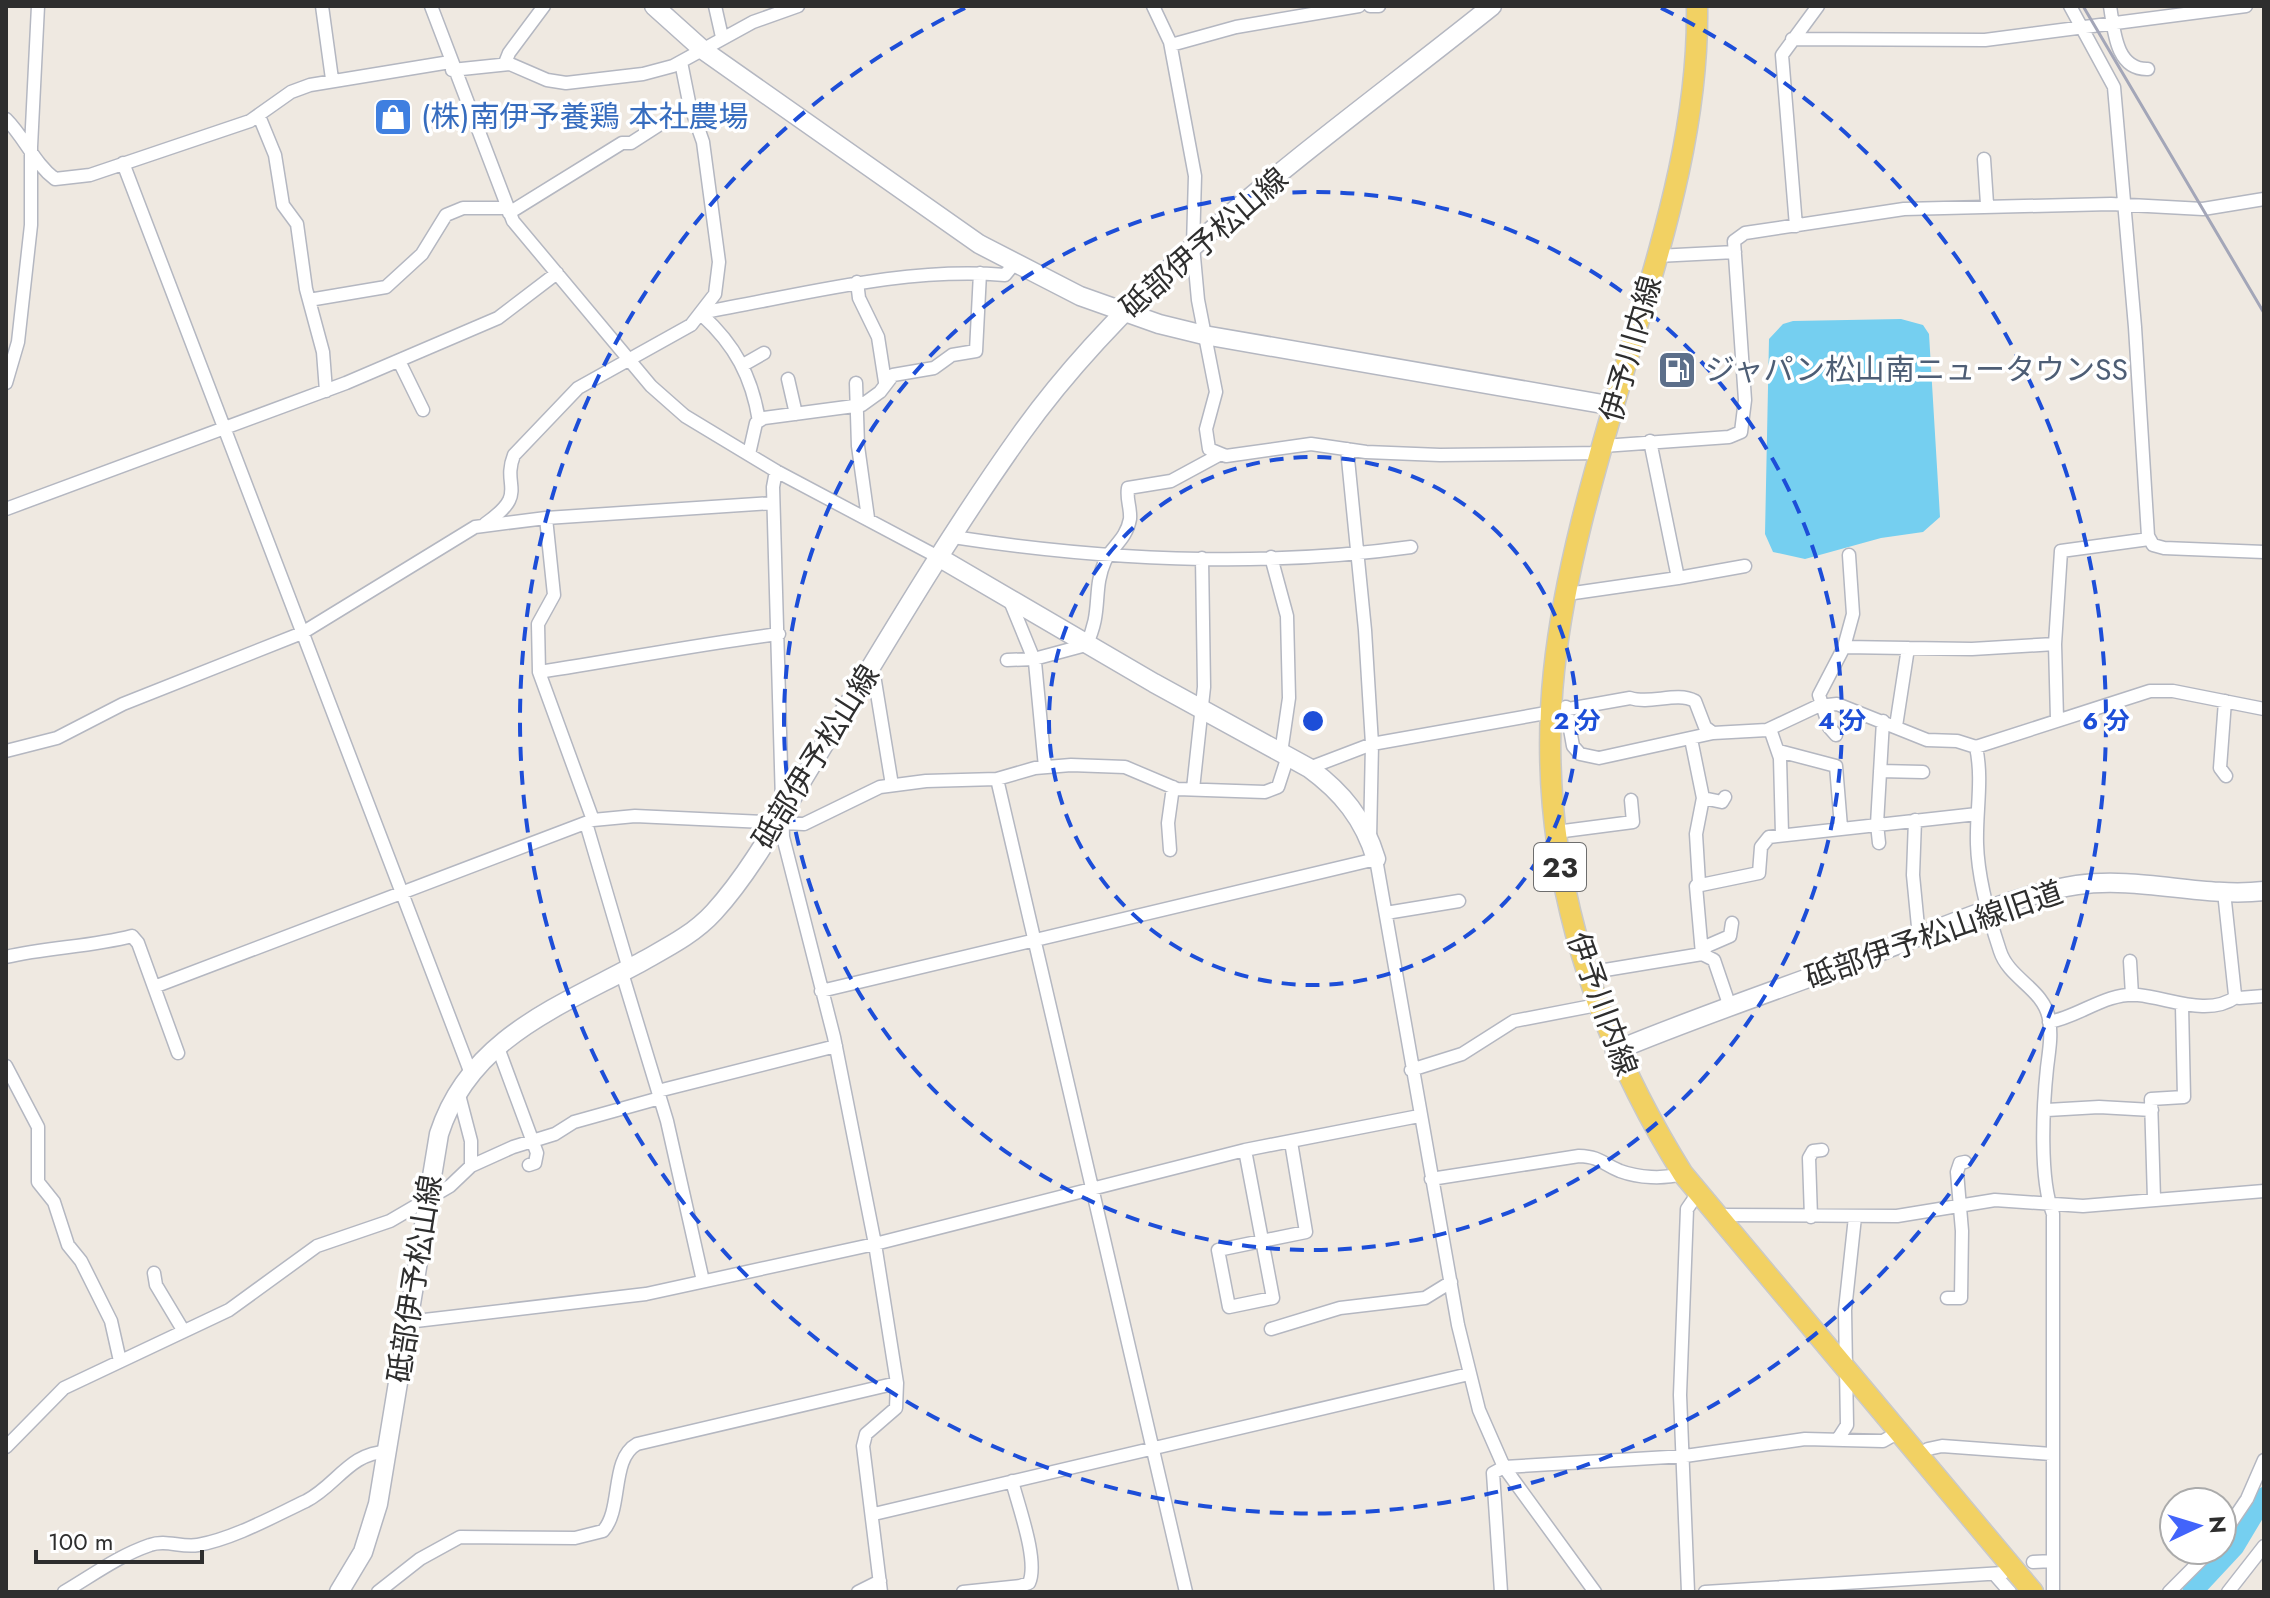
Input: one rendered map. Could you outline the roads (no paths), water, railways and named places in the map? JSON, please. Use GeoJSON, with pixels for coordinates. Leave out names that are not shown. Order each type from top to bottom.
{"type":"FeatureCollection","features":[{"type":"Feature","properties":{"kind":"main road","name":"伊予川内線"},"geometry":{"type":"LineString","coordinates":[[1697,6],[1696,52],[1685,141],[1657,256],[1602,450],[1567,594],[1554,671],[1559,708],[1551,771],[1563,886],[1588,979],[1615,1051],[1650,1120],[1683,1174],[2033,1592]]}},
{"type":"Feature","properties":{"kind":"street"},"geometry":{"type":"LineString","coordinates":[[6,383],[18,342],[27,271],[38,6]]}},
{"type":"Feature","properties":{"kind":"street"},"geometry":{"type":"LineString","coordinates":[[322,6],[332,79]]}},
{"type":"Feature","properties":{"kind":"street"},"geometry":{"type":"LineString","coordinates":[[431,6],[507,211],[627,358],[685,416],[776,471],[940,558],[1086,645],[1285,754],[1309,768],[1347,801],[1370,839],[1376,859],[1431,1179],[1469,1374],[1488,1436],[1504,1467],[1595,1592]]}},
{"type":"Feature","properties":{"kind":"street"},"geometry":{"type":"LineString","coordinates":[[505,63],[544,6]]}},
{"type":"Feature","properties":{"kind":"street"},"geometry":{"type":"LineString","coordinates":[[654,6],[703,50],[948,222],[1014,264],[1080,296],[1204,335],[1614,406]]}},
{"type":"Feature","properties":{"kind":"street"},"geometry":{"type":"LineString","coordinates":[[715,6],[722,37]]}},
{"type":"Feature","properties":{"kind":"street"},"geometry":{"type":"LineString","coordinates":[[6,119],[31,147],[40,167],[55,179],[90,175],[259,116],[291,92],[332,79],[505,63],[547,80],[566,83],[643,74],[681,62],[722,37],[798,6]]}},
{"type":"Feature","properties":{"kind":"street"},"geometry":{"type":"LineString","coordinates":[[1153,6],[1171,45],[1195,176],[1193,246],[1204,335],[1216,392],[1205,436],[1209,449],[1219,455]]}},
{"type":"Feature","properties":{"kind":"street"},"geometry":{"type":"LineString","coordinates":[[1171,45],[1236,27],[1359,6]]}},
{"type":"Feature","properties":{"kind":"street"},"geometry":{"type":"LineString","coordinates":[[1370,6],[1379,6]]}},
{"type":"Feature","properties":{"kind":"street","name":"砥部伊予松山線"},"geometry":{"type":"LineString","coordinates":[[339,1592],[369,1537],[387,1452],[439,1134],[457,1091],[470,1071],[497,1045],[675,944],[711,915],[781,818],[953,537],[1053,391],[1123,312],[1193,246],[1492,6]]}},
{"type":"Feature","properties":{"kind":"street"},"geometry":{"type":"LineString","coordinates":[[1796,226],[1782,55],[1818,6]]}},
{"type":"Feature","properties":{"kind":"street"},"geometry":{"type":"LineString","coordinates":[[2070,6],[2114,87],[2135,327],[2149,539]]}},
{"type":"Feature","properties":{"kind":"street"},"geometry":{"type":"LineString","coordinates":[[2110,6],[2116,44],[2129,64],[2136,69],[2148,69]]}},
{"type":"Feature","properties":{"kind":"street"},"geometry":{"type":"LineString","coordinates":[[1792,39],[1985,40],[2190,9],[2246,6]]}},
{"type":"Feature","properties":{"kind":"street"},"geometry":{"type":"LineString","coordinates":[[6,751],[57,738],[123,704],[302,633],[483,525],[507,504],[513,494],[511,463],[514,455],[565,398],[627,358],[691,325],[704,313],[718,284],[719,262],[702,137],[690,105],[681,62]]}},
{"type":"Feature","properties":{"kind":"street"},"geometry":{"type":"LineString","coordinates":[[309,300],[386,287],[422,254],[446,215],[463,208],[507,211],[622,143],[631,143],[690,105]]}},
{"type":"Feature","properties":{"kind":"street"},"geometry":{"type":"LineString","coordinates":[[259,116],[275,155],[283,205],[297,224],[309,300],[323,352],[326,391]]}},
{"type":"Feature","properties":{"kind":"street"},"geometry":{"type":"LineString","coordinates":[[1984,159],[1987,204]]}},
{"type":"Feature","properties":{"kind":"street"},"geometry":{"type":"LineString","coordinates":[[123,163],[470,1071]]}},
{"type":"Feature","properties":{"kind":"street"},"geometry":{"type":"LineString","coordinates":[[1007,660],[1034,659],[1086,645],[1098,620],[1099,587],[1108,555],[1121,542],[1128,525],[1128,488],[1171,481],[1219,455],[1302,444],[1440,455],[1602,450],[1650,441],[1729,437],[1741,432],[1744,425],[1734,241],[1745,233],[1904,209],[1987,204],[2203,209],[2264,199]]}},
{"type":"Feature","properties":{"kind":"street"},"geometry":{"type":"LineString","coordinates":[[1657,256],[1735,252]]}},
{"type":"Feature","properties":{"kind":"street"},"geometry":{"type":"LineString","coordinates":[[704,313],[857,282],[926,273],[1005,275],[1014,264]]}},
{"type":"Feature","properties":{"kind":"street"},"geometry":{"type":"LineString","coordinates":[[6,509],[225,430],[399,361],[498,318],[557,273]]}},
{"type":"Feature","properties":{"kind":"street"},"geometry":{"type":"LineString","coordinates":[[759,421],[857,406],[872,399],[893,375],[934,368],[952,355],[976,351],[980,273]]}},
{"type":"Feature","properties":{"kind":"street"},"geometry":{"type":"LineString","coordinates":[[857,282],[859,298],[878,337],[885,382]]}},
{"type":"Feature","properties":{"kind":"street"},"geometry":{"type":"LineString","coordinates":[[704,313],[743,365],[759,421],[751,437],[749,454]]}},
{"type":"Feature","properties":{"kind":"street"},"geometry":{"type":"LineString","coordinates":[[743,365],[764,353]]}},
{"type":"Feature","properties":{"kind":"street"},"geometry":{"type":"LineString","coordinates":[[399,361],[423,410]]}},
{"type":"Feature","properties":{"kind":"street"},"geometry":{"type":"LineString","coordinates":[[788,379],[796,414]]}},
{"type":"Feature","properties":{"kind":"street"},"geometry":{"type":"LineString","coordinates":[[856,383],[868,518]]}},
{"type":"Feature","properties":{"kind":"street"},"geometry":{"type":"LineString","coordinates":[[1650,441],[1678,578]]}},
{"type":"Feature","properties":{"kind":"street"},"geometry":{"type":"LineString","coordinates":[[1347,449],[1365,630],[1372,744],[1370,839]]}},
{"type":"Feature","properties":{"kind":"street"},"geometry":{"type":"LineString","coordinates":[[776,471],[773,503],[779,634],[781,818],[785,849],[836,1046],[875,1244],[897,1383],[896,1408],[866,1434],[863,1446],[881,1586],[858,1592]]}},
{"type":"Feature","properties":{"kind":"street"},"geometry":{"type":"LineString","coordinates":[[483,525],[773,503]]}},
{"type":"Feature","properties":{"kind":"street"},"geometry":{"type":"LineString","coordinates":[[546,518],[554,595],[538,624],[539,672],[589,822],[703,1281]]}},
{"type":"Feature","properties":{"kind":"street"},"geometry":{"type":"LineString","coordinates":[[953,537],[1108,555],[1202,558],[1356,556],[1411,547]]}},
{"type":"Feature","properties":{"kind":"street"},"geometry":{"type":"LineString","coordinates":[[2057,719],[2055,644],[2061,551],[2149,539],[2164,548],[2264,552]]}},
{"type":"Feature","properties":{"kind":"street"},"geometry":{"type":"LineString","coordinates":[[1836,735],[1821,705],[1820,689],[1844,647],[1854,601],[1849,555]]}},
{"type":"Feature","properties":{"kind":"street"},"geometry":{"type":"LineString","coordinates":[[154,987],[589,822],[635,816],[814,821],[869,791],[892,785],[997,779],[1045,767],[1125,767],[1173,787],[1272,791],[1282,779],[1289,698],[1287,616],[1271,557]]}},
{"type":"Feature","properties":{"kind":"street"},"geometry":{"type":"LineString","coordinates":[[1193,789],[1204,687],[1202,558]]}},
{"type":"Feature","properties":{"kind":"street"},"geometry":{"type":"LineString","coordinates":[[1567,594],[1745,566]]}},
{"type":"Feature","properties":{"kind":"street"},"geometry":{"type":"LineString","coordinates":[[1010,601],[1034,659],[1045,767]]}},
{"type":"Feature","properties":{"kind":"street"},"geometry":{"type":"LineString","coordinates":[[539,672],[645,656],[686,646],[779,634]]}},
{"type":"Feature","properties":{"kind":"street"},"geometry":{"type":"LineString","coordinates":[[1844,647],[2055,644]]}},
{"type":"Feature","properties":{"kind":"street"},"geometry":{"type":"LineString","coordinates":[[1879,843],[1880,771],[1908,648]]}},
{"type":"Feature","properties":{"kind":"street"},"geometry":{"type":"LineString","coordinates":[[869,672],[874,675],[892,785]]}},
{"type":"Feature","properties":{"kind":"street"},"geometry":{"type":"LineString","coordinates":[[1559,708],[1573,746],[1589,757],[1713,733],[1770,729],[1821,705],[1837,704],[1927,740],[1957,741],[1976,747],[2150,691],[2173,691],[2264,709]]}},
{"type":"Feature","properties":{"kind":"street"},"geometry":{"type":"LineString","coordinates":[[1309,768],[1372,744],[1559,708],[1630,698],[1644,703],[1686,697],[1695,701],[1705,727],[1713,733]]}},
{"type":"Feature","properties":{"kind":"street"},"geometry":{"type":"LineString","coordinates":[[2225,701],[2220,768],[2226,776]]}},
{"type":"Feature","properties":{"kind":"street"},"geometry":{"type":"LineString","coordinates":[[1770,729],[1779,751],[1782,834]]}},
{"type":"Feature","properties":{"kind":"street"},"geometry":{"type":"LineString","coordinates":[[1691,739],[1703,798],[1696,834],[1699,883],[1696,893],[1702,954]]}},
{"type":"Feature","properties":{"kind":"street"},"geometry":{"type":"LineString","coordinates":[[1976,747],[1980,768],[1977,849],[1989,912],[2007,966],[2035,993],[2049,1022],[2047,1110],[2049,1203],[2053,1214],[2053,1592]]}},
{"type":"Feature","properties":{"kind":"street"},"geometry":{"type":"LineString","coordinates":[[1779,751],[1836,766],[1841,827]]}},
{"type":"Feature","properties":{"kind":"street"},"geometry":{"type":"LineString","coordinates":[[1880,771],[1923,772]]}},
{"type":"Feature","properties":{"kind":"street"},"geometry":{"type":"LineString","coordinates":[[997,779],[1186,1592]]}},
{"type":"Feature","properties":{"kind":"street"},"geometry":{"type":"LineString","coordinates":[[1170,850],[1168,823],[1173,787]]}},
{"type":"Feature","properties":{"kind":"street"},"geometry":{"type":"LineString","coordinates":[[1703,798],[1722,802],[1725,797]]}},
{"type":"Feature","properties":{"kind":"street"},"geometry":{"type":"LineString","coordinates":[[1556,832],[1633,822],[1631,800]]}},
{"type":"Feature","properties":{"kind":"street"},"geometry":{"type":"LineString","coordinates":[[1699,883],[1759,873],[1764,841],[1782,834],[1977,814]]}},
{"type":"Feature","properties":{"kind":"street"},"geometry":{"type":"LineString","coordinates":[[1915,820],[1913,875],[1919,937]]}},
{"type":"Feature","properties":{"kind":"street"},"geometry":{"type":"LineString","coordinates":[[821,991],[1376,859]]}},
{"type":"Feature","properties":{"kind":"street","name":"砥部伊予松山線旧道"},"geometry":{"type":"LineString","coordinates":[[1615,1051],[1729,1004],[1989,912],[2076,885],[2139,882],[2224,892],[2264,891]]}},
{"type":"Feature","properties":{"kind":"street"},"geometry":{"type":"LineString","coordinates":[[2224,892],[2236,997]]}},
{"type":"Feature","properties":{"kind":"street"},"geometry":{"type":"LineString","coordinates":[[1386,913],[1459,901]]}},
{"type":"Feature","properties":{"kind":"street"},"geometry":{"type":"LineString","coordinates":[[1702,954],[1707,946],[1730,936],[1732,923]]}},
{"type":"Feature","properties":{"kind":"street"},"geometry":{"type":"LineString","coordinates":[[6,957],[41,949],[112,943],[132,936],[178,1053]]}},
{"type":"Feature","properties":{"kind":"street"},"geometry":{"type":"LineString","coordinates":[[1588,979],[1605,970],[1702,954],[1709,956],[1718,969],[1721,990],[1729,1004]]}},
{"type":"Feature","properties":{"kind":"street"},"geometry":{"type":"LineString","coordinates":[[2130,961],[2132,995]]}},
{"type":"Feature","properties":{"kind":"street"},"geometry":{"type":"LineString","coordinates":[[2049,1022],[2072,1017],[2083,1007],[2132,995],[2182,1006],[2228,1003],[2236,997],[2264,996]]}},
{"type":"Feature","properties":{"kind":"street"},"geometry":{"type":"LineString","coordinates":[[1411,1070],[1462,1054],[1514,1021],[1537,1013],[1597,1005]]}},
{"type":"Feature","properties":{"kind":"street"},"geometry":{"type":"LineString","coordinates":[[2154,1199],[2151,1099],[2184,1097],[2182,1006]]}},
{"type":"Feature","properties":{"kind":"street"},"geometry":{"type":"LineString","coordinates":[[497,1045],[537,1158],[529,1165]]}},
{"type":"Feature","properties":{"kind":"street"},"geometry":{"type":"LineString","coordinates":[[6,1443],[64,1388],[229,1310],[317,1246],[390,1221],[450,1186],[471,1166],[555,1134],[574,1122],[836,1046]]}},
{"type":"Feature","properties":{"kind":"street"},"geometry":{"type":"LineString","coordinates":[[6,1066],[38,1127],[38,1182],[54,1202],[68,1245],[81,1261],[111,1321],[120,1361]]}},
{"type":"Feature","properties":{"kind":"street"},"geometry":{"type":"LineString","coordinates":[[457,1091],[471,1141],[471,1166]]}},
{"type":"Feature","properties":{"kind":"street"},"geometry":{"type":"LineString","coordinates":[[2047,1110],[2109,1107],[2152,1110]]}},
{"type":"Feature","properties":{"kind":"street"},"geometry":{"type":"LineString","coordinates":[[407,1322],[646,1294],[875,1244],[1245,1150],[1419,1116]]}},
{"type":"Feature","properties":{"kind":"street"},"geometry":{"type":"LineString","coordinates":[[1245,1150],[1262,1241],[1273,1298],[1229,1307],[1218,1250],[1262,1241],[1306,1232],[1291,1142]]}},
{"type":"Feature","properties":{"kind":"street"},"geometry":{"type":"LineString","coordinates":[[1811,1217],[1809,1158],[1813,1151],[1822,1150]]}},
{"type":"Feature","properties":{"kind":"street"},"geometry":{"type":"LineString","coordinates":[[1431,1179],[1579,1156],[1598,1157],[1618,1170],[1634,1175],[1683,1174]]}},
{"type":"Feature","properties":{"kind":"street"},"geometry":{"type":"LineString","coordinates":[[1947,1298],[1961,1298],[1957,1172],[1960,1163],[1965,1162]]}},
{"type":"Feature","properties":{"kind":"street"},"geometry":{"type":"LineString","coordinates":[[1716,1215],[1897,1216],[1995,1200],[2083,1206],[2264,1191]]}},
{"type":"Feature","properties":{"kind":"street"},"geometry":{"type":"LineString","coordinates":[[1688,1592],[1685,1456],[1680,1395],[1687,1209],[1698,1193]]}},
{"type":"Feature","properties":{"kind":"street"},"geometry":{"type":"LineString","coordinates":[[1838,1439],[1847,1425],[1849,1374],[1845,1310],[1855,1217]]}},
{"type":"Feature","properties":{"kind":"street"},"geometry":{"type":"LineString","coordinates":[[154,1273],[156,1285],[183,1330]]}},
{"type":"Feature","properties":{"kind":"street"},"geometry":{"type":"LineString","coordinates":[[1271,1329],[1340,1308],[1425,1298],[1451,1282]]}},
{"type":"Feature","properties":{"kind":"street"},"geometry":{"type":"LineString","coordinates":[[874,1514],[1469,1374]]}},
{"type":"Feature","properties":{"kind":"street"},"geometry":{"type":"LineString","coordinates":[[378,1592],[420,1559],[460,1537],[575,1538],[603,1531],[610,1520],[627,1452],[637,1444],[897,1383]]}},
{"type":"Feature","properties":{"kind":"street"},"geometry":{"type":"LineString","coordinates":[[1501,1592],[1493,1473],[1504,1467],[1685,1456],[1805,1439],[1883,1441],[1899,1432]]}},
{"type":"Feature","properties":{"kind":"street"},"geometry":{"type":"LineString","coordinates":[[1919,1455],[1942,1446],[2051,1454]]}},
{"type":"Feature","properties":{"kind":"street"},"geometry":{"type":"LineString","coordinates":[[64,1592],[107,1564],[158,1542],[195,1545],[231,1535],[317,1495],[361,1456],[387,1452]]}},
{"type":"Feature","properties":{"kind":"street"},"geometry":{"type":"LineString","coordinates":[[2238,1512],[2264,1460]]}},
{"type":"Feature","properties":{"kind":"street"},"geometry":{"type":"LineString","coordinates":[[963,1592],[1020,1586],[1029,1583],[1032,1577],[1028,1545],[1012,1481]]}},
{"type":"Feature","properties":{"kind":"street"},"geometry":{"type":"LineString","coordinates":[[2228,1592],[2264,1546]]}},
{"type":"Feature","properties":{"kind":"street"},"geometry":{"type":"LineString","coordinates":[[2033,1562],[2053,1561]]}},
{"type":"Feature","properties":{"kind":"street"},"geometry":{"type":"LineString","coordinates":[[2169,1592],[2195,1566]]}},
{"type":"Feature","properties":{"kind":"street"},"geometry":{"type":"LineString","coordinates":[[1705,1592],[1864,1588],[2000,1575],[2010,1592]]}},
{"type":"Feature","properties":{"kind":"water"},"geometry":{"type":"Polygon","coordinates":[[[1901,319],[1923,325],[1929,334],[1940,517],[1923,532],[1881,538],[1805,559],[1773,552],[1765,534],[1769,339],[1783,324],[1793,321],[1901,319]]]}},
{"type":"Feature","properties":{"kind":"waterway"},"geometry":{"type":"LineString","coordinates":[[2192,1592],[2234,1547],[2264,1497]]}},
{"type":"Feature","properties":{"kind":"railway"},"geometry":{"type":"LineString","coordinates":[[2083,6],[2264,313]]}},
{"type":"Feature","properties":{"kind":"place","name":"(株)南伊予養鶏 本社農場"},"geometry":{"type":"Point","coordinates":[393,117]}},
{"type":"Feature","properties":{"kind":"place","name":"ジャパン松山南ニュータウンSS"},"geometry":{"type":"Point","coordinates":[1677,370]}}]}
